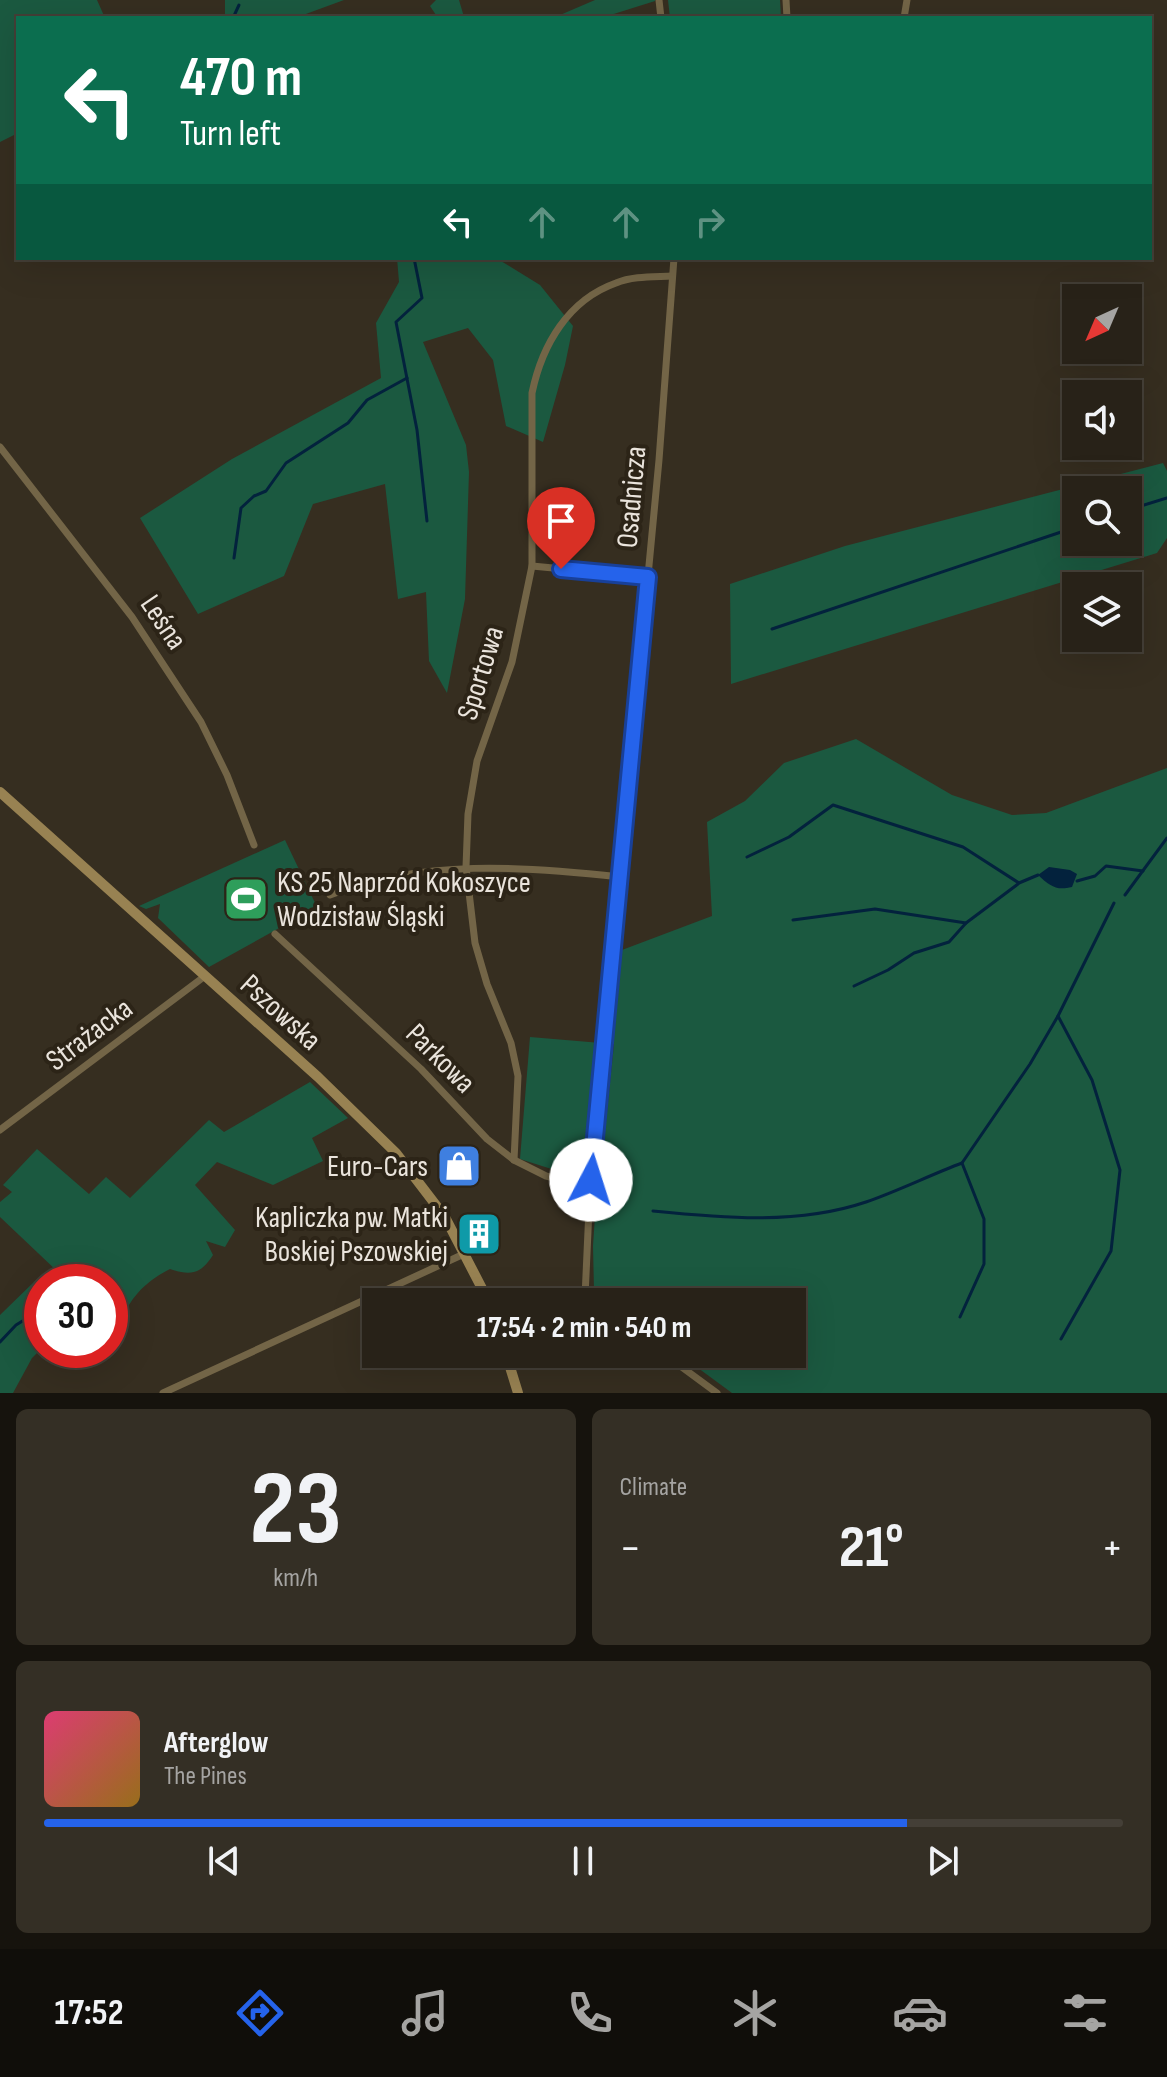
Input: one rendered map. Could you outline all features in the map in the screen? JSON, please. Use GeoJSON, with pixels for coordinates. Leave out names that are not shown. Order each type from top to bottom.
{"type":"FeatureCollection","features":[{"type":"Feature","properties":{"kind":"main road","name":"Pszowska"},"geometry":{"type":"LineString","coordinates":[[0,792],[318,1077],[396,1153],[445,1217],[482,1288]]}},
{"type":"Feature","properties":{"kind":"main road"},"geometry":{"type":"LineString","coordinates":[[510,1368],[518,1393]]}},
{"type":"Feature","properties":{"kind":"street","name":"Osadnicza"},"geometry":{"type":"LineString","coordinates":[[588,1288],[590,1187],[648,577],[674,260]]}},
{"type":"Feature","properties":{"kind":"street","name":"Sportowa"},"geometry":{"type":"LineString","coordinates":[[514,1160],[518,1076],[511,1043],[487,984],[475,943],[466,867],[468,814],[477,761],[512,662],[532,566],[532,393],[542,358],[565,318],[581,302],[617,282],[672,276]]}},
{"type":"Feature","properties":{"kind":"street","name":"Leśna"},"geometry":{"type":"LineString","coordinates":[[0,447],[132,617],[201,722],[227,775],[254,845]]}},
{"type":"Feature","properties":{"kind":"street"},"geometry":{"type":"LineString","coordinates":[[532,566],[648,577]]}},
{"type":"Feature","properties":{"kind":"street"},"geometry":{"type":"LineString","coordinates":[[330,895],[364,882],[414,871],[466,867],[620,877]]}},
{"type":"Feature","properties":{"kind":"street","name":"Parkowa"},"geometry":{"type":"LineString","coordinates":[[275,934],[421,1069],[487,1139],[514,1160],[546,1176],[590,1187]]}},
{"type":"Feature","properties":{"kind":"street","name":"Strażacka"},"geometry":{"type":"LineString","coordinates":[[0,1130],[205,976]]}},
{"type":"Feature","properties":{"kind":"street"},"geometry":{"type":"LineString","coordinates":[[163,1393],[466,1253]]}},
{"type":"Feature","properties":{"kind":"street"},"geometry":{"type":"LineString","coordinates":[[683,1368],[717,1393]]}},
{"type":"Feature","properties":{"kind":"green space"},"geometry":{"type":"Polygon","coordinates":[[[0,0],[97,0],[104,16],[16,16],[16,134],[0,142],[0,0]]]}},
{"type":"Feature","properties":{"kind":"green space"},"geometry":{"type":"Polygon","coordinates":[[[225,0],[344,0],[300,16],[225,16],[225,0]]]}},
{"type":"Feature","properties":{"kind":"green space"},"geometry":{"type":"Polygon","coordinates":[[[436,0],[459,0],[464,16],[437,16],[430,6],[436,0]]]}},
{"type":"Feature","properties":{"kind":"green space"},"geometry":{"type":"Polygon","coordinates":[[[595,0],[655,0],[607,16],[558,16],[595,0]]]}},
{"type":"Feature","properties":{"kind":"green space"},"geometry":{"type":"Polygon","coordinates":[[[668,0],[780,0],[781,16],[670,16],[668,0]]]}},
{"type":"Feature","properties":{"kind":"green space"},"geometry":{"type":"Polygon","coordinates":[[[397,260],[499,260],[540,285],[573,326],[543,442],[506,426],[493,360],[468,328],[423,342],[466,445],[469,472],[465,599],[447,693],[429,661],[426,592],[398,599],[385,484],[313,504],[284,576],[198,614],[140,518],[232,459],[381,378],[376,323],[399,282],[397,260]]]}},
{"type":"Feature","properties":{"kind":"green space"},"geometry":{"type":"Polygon","coordinates":[[[1163,463],[1167,471],[1167,538],[1157,553],[1095,572],[1062,572],[1062,582],[731,684],[730,584],[845,546],[1062,489],[1062,556],[1142,556],[1142,476],[1113,476],[1163,463]]]}},
{"type":"Feature","properties":{"kind":"green space"},"geometry":{"type":"Polygon","coordinates":[[[856,739],[952,795],[1012,815],[1046,813],[1167,768],[1167,1393],[732,1393],[698,1368],[806,1368],[806,1288],[594,1288],[593,1246],[601,1124],[606,1122],[614,1044],[609,1041],[614,953],[712,916],[707,822],[745,801],[784,763],[856,739]]]}},
{"type":"Feature","properties":{"kind":"green space","name":"KS 25 Naprzód Kokoszyce Wodzisław Śląski"},"geometry":{"type":"Polygon","coordinates":[[[285,840],[317,907],[209,967],[158,918],[160,904],[146,909],[139,906],[285,840]]]}},
{"type":"Feature","properties":{"kind":"green space"},"geometry":{"type":"Polygon","coordinates":[[[530,1037],[601,1043],[589,1177],[586,1180],[520,1159],[530,1037]]]}},
{"type":"Feature","properties":{"kind":"green space"},"geometry":{"type":"Polygon","coordinates":[[[310,1082],[348,1118],[312,1138],[323,1161],[273,1185],[217,1162],[195,1185],[235,1230],[225,1247],[206,1241],[213,1255],[200,1270],[190,1273],[170,1269],[145,1286],[128,1308],[128,1264],[50,1264],[0,1217],[0,1202],[12,1192],[3,1185],[37,1149],[89,1194],[106,1177],[130,1198],[209,1120],[224,1132],[310,1082]]]}},
{"type":"Feature","properties":{"kind":"green space"},"geometry":{"type":"Polygon","coordinates":[[[24,1292],[24,1368],[27,1368],[13,1393],[0,1393],[0,1315],[24,1292]]]}},
{"type":"Feature","properties":{"kind":"water"},"geometry":{"type":"Polygon","coordinates":[[[1049,867],[1077,874],[1072,887],[1054,887],[1038,875],[1049,867]]]}},
{"type":"Feature","properties":{"kind":"waterway"},"geometry":{"type":"LineString","coordinates":[[234,16],[239,5]]}},
{"type":"Feature","properties":{"kind":"waterway"},"geometry":{"type":"LineString","coordinates":[[414,260],[422,298],[396,322],[417,430],[427,521]]}},
{"type":"Feature","properties":{"kind":"waterway"},"geometry":{"type":"LineString","coordinates":[[234,558],[241,508],[254,496],[266,491],[286,463],[348,423],[367,400],[407,378]]}},
{"type":"Feature","properties":{"kind":"waterway"},"geometry":{"type":"LineString","coordinates":[[1142,506],[1167,498]]}},
{"type":"Feature","properties":{"kind":"waterway"},"geometry":{"type":"LineString","coordinates":[[772,629],[1062,532]]}},
{"type":"Feature","properties":{"kind":"waterway"},"geometry":{"type":"LineString","coordinates":[[747,857],[789,837],[833,805],[963,847],[1019,883],[1038,875]]}},
{"type":"Feature","properties":{"kind":"waterway"},"geometry":{"type":"LineString","coordinates":[[1125,895],[1167,838]]}},
{"type":"Feature","properties":{"kind":"waterway"},"geometry":{"type":"LineString","coordinates":[[1077,881],[1095,876],[1106,866],[1143,871]]}},
{"type":"Feature","properties":{"kind":"waterway"},"geometry":{"type":"LineString","coordinates":[[793,920],[875,909],[966,923],[1018,884]]}},
{"type":"Feature","properties":{"kind":"waterway"},"geometry":{"type":"LineString","coordinates":[[1061,1339],[1111,1251],[1120,1170],[1092,1080],[1058,1016],[1114,903]]}},
{"type":"Feature","properties":{"kind":"waterway"},"geometry":{"type":"LineString","coordinates":[[854,986],[914,953],[949,942],[966,923]]}},
{"type":"Feature","properties":{"kind":"waterway"},"geometry":{"type":"LineString","coordinates":[[960,1317],[984,1264],[984,1219],[962,1163],[1030,1064],[1058,1016]]}},
{"type":"Feature","properties":{"kind":"waterway"},"geometry":{"type":"LineString","coordinates":[[653,1211],[760,1218],[814,1214],[866,1202],[962,1163]]}},
{"type":"Feature","properties":{"kind":"waterway"},"geometry":{"type":"LineString","coordinates":[[0,1342],[24,1320]]}},
{"type":"Feature","properties":{"kind":"place","name":"KS 25 Naprzód Kokoszyce Wodzisław Śląski"},"geometry":{"type":"Point","coordinates":[246,899]}},
{"type":"Feature","properties":{"kind":"place","name":"Euro-Cars"},"geometry":{"type":"Point","coordinates":[459,1166]}},
{"type":"Feature","properties":{"kind":"place","name":"Kapliczka pw. Matki Boskiej Pszowskiej"},"geometry":{"type":"Point","coordinates":[479,1234]}},
{"type":"Feature","properties":{"kind":"route"},"geometry":{"type":"LineString","coordinates":[[561,569],[648,577],[591,1180]]}}]}
